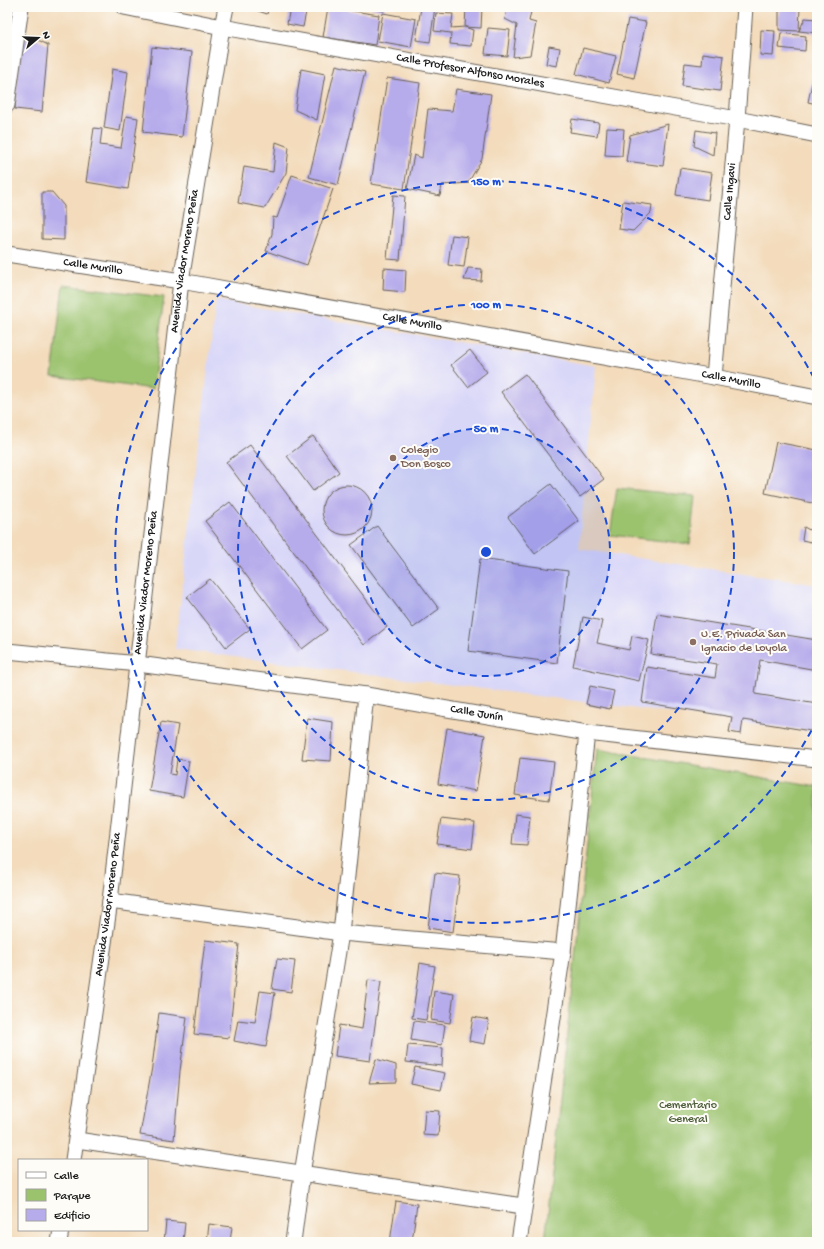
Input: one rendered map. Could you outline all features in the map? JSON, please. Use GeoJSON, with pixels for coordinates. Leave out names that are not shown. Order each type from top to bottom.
{"type":"FeatureCollection","features":[{"type":"Feature","properties":{"kind":"street"},"geometry":{"type":"LineString","coordinates":[[7,104],[21,7]]}},
{"type":"Feature","properties":{"kind":"street","name":"Calle Profesor Alfonso Morales"},"geometry":{"type":"LineString","coordinates":[[124,7],[222,27],[737,119],[817,135]]}},
{"type":"Feature","properties":{"kind":"street","name":"Avenida Viador Moreno Peña"},"geometry":{"type":"LineString","coordinates":[[73,1159],[110,901],[181,281],[226,7]]}},
{"type":"Feature","properties":{"kind":"street","name":"Calle Ingavi"},"geometry":{"type":"LineString","coordinates":[[714,377],[737,119],[745,7]]}},
{"type":"Feature","properties":{"kind":"street","name":"Calle Murillo"},"geometry":{"type":"LineString","coordinates":[[7,254],[181,281],[817,397]]}},
{"type":"Feature","properties":{"kind":"street","name":"Calle Junín"},"geometry":{"type":"LineString","coordinates":[[7,651],[138,664],[366,695],[587,733],[817,759]]}},
{"type":"Feature","properties":{"kind":"street"},"geometry":{"type":"LineString","coordinates":[[293,1242],[302,1174],[341,933],[366,695]]}},
{"type":"Feature","properties":{"kind":"street"},"geometry":{"type":"LineString","coordinates":[[519,1242],[523,1206],[563,952],[587,733]]}},
{"type":"Feature","properties":{"kind":"street"},"geometry":{"type":"LineString","coordinates":[[110,901],[341,933],[563,952]]}},
{"type":"Feature","properties":{"kind":"street"},"geometry":{"type":"LineString","coordinates":[[77,1140],[523,1206]]}},
{"type":"Feature","properties":{"kind":"street"},"geometry":{"type":"LineString","coordinates":[[59,1242],[61,1231]]}},
{"type":"Feature","properties":{"kind":"shaded area","name":"Colegio Don Bosco"},"geometry":{"type":"Polygon","coordinates":[[[216,300],[596,366],[579,549],[817,585],[817,732],[175,649],[216,300]]]}},
{"type":"Feature","properties":{"kind":"green space"},"geometry":{"type":"Polygon","coordinates":[[[63,285],[164,297],[153,389],[52,376],[63,285]]]}},
{"type":"Feature","properties":{"kind":"green space"},"geometry":{"type":"Polygon","coordinates":[[[617,488],[695,496],[690,544],[610,535],[617,488]]]}},
{"type":"Feature","properties":{"kind":"green space","name":"Cementario General"},"geometry":{"type":"Polygon","coordinates":[[[597,749],[817,787],[817,1242],[545,1242],[597,749]]]}},
{"type":"Feature","properties":{"kind":"building"},"geometry":{"type":"Polygon","coordinates":[[[247,7],[269,7],[267,14],[247,7]]]}},
{"type":"Feature","properties":{"kind":"building"},"geometry":{"type":"Polygon","coordinates":[[[290,7],[307,7],[303,27],[287,24],[290,7]]]}},
{"type":"Feature","properties":{"kind":"building"},"geometry":{"type":"Polygon","coordinates":[[[328,7],[379,15],[375,45],[323,37],[328,7]]]}},
{"type":"Feature","properties":{"kind":"building"},"geometry":{"type":"Polygon","coordinates":[[[366,7],[385,7],[384,11],[366,7]]]}},
{"type":"Feature","properties":{"kind":"building"},"geometry":{"type":"Polygon","coordinates":[[[421,7],[435,7],[430,42],[416,40],[421,7]]]}},
{"type":"Feature","properties":{"kind":"building"},"geometry":{"type":"Polygon","coordinates":[[[466,7],[482,7],[481,28],[465,27],[466,7]]]}},
{"type":"Feature","properties":{"kind":"building"},"geometry":{"type":"Polygon","coordinates":[[[519,7],[532,7],[529,21],[536,23],[530,55],[513,57],[517,25],[505,19],[507,9],[518,11],[519,7]]]}},
{"type":"Feature","properties":{"kind":"building"},"geometry":{"type":"Polygon","coordinates":[[[779,7],[800,7],[799,31],[779,30],[779,7]]]}},
{"type":"Feature","properties":{"kind":"building"},"geometry":{"type":"Polygon","coordinates":[[[383,13],[416,19],[411,47],[378,41],[383,13]]]}},
{"type":"Feature","properties":{"kind":"building"},"geometry":{"type":"Polygon","coordinates":[[[436,13],[453,14],[451,28],[465,27],[473,30],[471,46],[450,44],[451,33],[434,31],[436,13]]]}},
{"type":"Feature","properties":{"kind":"building"},"geometry":{"type":"Polygon","coordinates":[[[805,18],[817,19],[817,33],[799,31],[805,18]]]}},
{"type":"Feature","properties":{"kind":"building"},"geometry":{"type":"Polygon","coordinates":[[[628,19],[646,22],[634,78],[617,74],[628,19]]]}},
{"type":"Feature","properties":{"kind":"building"},"geometry":{"type":"Polygon","coordinates":[[[488,28],[510,30],[507,56],[485,54],[488,28]]]}},
{"type":"Feature","properties":{"kind":"building"},"geometry":{"type":"Polygon","coordinates":[[[761,30],[775,31],[773,56],[760,55],[761,30]]]}},
{"type":"Feature","properties":{"kind":"building"},"geometry":{"type":"Polygon","coordinates":[[[781,33],[806,36],[805,51],[779,48],[781,33]]]}},
{"type":"Feature","properties":{"kind":"building"},"geometry":{"type":"Polygon","coordinates":[[[21,38],[38,40],[48,45],[42,112],[15,109],[21,38]]]}},
{"type":"Feature","properties":{"kind":"building"},"geometry":{"type":"Polygon","coordinates":[[[549,46],[560,48],[557,66],[546,64],[549,46]]]}},
{"type":"Feature","properties":{"kind":"building"},"geometry":{"type":"Polygon","coordinates":[[[152,47],[192,52],[182,137],[143,132],[152,47]]]}},
{"type":"Feature","properties":{"kind":"building"},"geometry":{"type":"Polygon","coordinates":[[[583,48],[616,56],[609,83],[576,74],[583,48]]]}},
{"type":"Feature","properties":{"kind":"building"},"geometry":{"type":"Polygon","coordinates":[[[703,53],[724,56],[720,91],[682,86],[685,63],[702,65],[703,53]]]}},
{"type":"Feature","properties":{"kind":"building"},"geometry":{"type":"Polygon","coordinates":[[[336,65],[365,72],[338,185],[309,177],[336,65]]]}},
{"type":"Feature","properties":{"kind":"building"},"geometry":{"type":"Polygon","coordinates":[[[112,69],[128,72],[120,131],[104,128],[112,69]]]}},
{"type":"Feature","properties":{"kind":"building"},"geometry":{"type":"Polygon","coordinates":[[[301,69],[325,74],[317,120],[295,110],[301,69]]]}},
{"type":"Feature","properties":{"kind":"building"},"geometry":{"type":"Polygon","coordinates":[[[815,69],[817,70],[817,104],[808,102],[815,69]]]}},
{"type":"Feature","properties":{"kind":"building"},"geometry":{"type":"Polygon","coordinates":[[[387,78],[420,83],[404,189],[371,184],[387,78]]]}},
{"type":"Feature","properties":{"kind":"building"},"geometry":{"type":"Polygon","coordinates":[[[456,89],[491,94],[482,159],[468,183],[442,185],[440,196],[407,189],[414,155],[422,158],[428,109],[452,111],[456,89]]]}},
{"type":"Feature","properties":{"kind":"building"},"geometry":{"type":"Polygon","coordinates":[[[126,116],[138,118],[128,189],[86,182],[94,128],[102,129],[100,145],[121,148],[126,116]]]}},
{"type":"Feature","properties":{"kind":"building"},"geometry":{"type":"Polygon","coordinates":[[[572,119],[599,123],[597,136],[570,132],[572,119]]]}},
{"type":"Feature","properties":{"kind":"building"},"geometry":{"type":"Polygon","coordinates":[[[668,124],[663,166],[626,161],[630,135],[668,124]]]}},
{"type":"Feature","properties":{"kind":"building"},"geometry":{"type":"Polygon","coordinates":[[[607,128],[624,129],[622,156],[605,155],[607,128]]]}},
{"type":"Feature","properties":{"kind":"building"},"geometry":{"type":"Polygon","coordinates":[[[696,130],[715,133],[713,155],[694,146],[696,130]]]}},
{"type":"Feature","properties":{"kind":"building"},"geometry":{"type":"Polygon","coordinates":[[[276,142],[289,147],[286,173],[265,208],[238,203],[244,167],[273,172],[276,142]]]}},
{"type":"Feature","properties":{"kind":"building"},"geometry":{"type":"Polygon","coordinates":[[[680,168],[712,173],[708,200],[676,195],[680,168]]]}},
{"type":"Feature","properties":{"kind":"building"},"geometry":{"type":"Polygon","coordinates":[[[292,175],[333,189],[307,265],[266,251],[272,234],[273,217],[277,218],[292,175]]]}},
{"type":"Feature","properties":{"kind":"building"},"geometry":{"type":"Polygon","coordinates":[[[42,192],[52,192],[64,206],[64,240],[42,239],[42,192]]]}},
{"type":"Feature","properties":{"kind":"building"},"geometry":{"type":"Polygon","coordinates":[[[393,195],[405,196],[400,260],[387,259],[393,195]]]}},
{"type":"Feature","properties":{"kind":"building"},"geometry":{"type":"Polygon","coordinates":[[[623,201],[652,205],[651,213],[633,231],[619,229],[623,201]]]}},
{"type":"Feature","properties":{"kind":"building"},"geometry":{"type":"Polygon","coordinates":[[[452,235],[468,237],[464,267],[448,265],[452,235]]]}},
{"type":"Feature","properties":{"kind":"building"},"geometry":{"type":"Polygon","coordinates":[[[384,268],[406,270],[405,292],[383,290],[384,268]]]}},
{"type":"Feature","properties":{"kind":"building"},"geometry":{"type":"Polygon","coordinates":[[[468,268],[482,269],[481,281],[464,280],[468,268]]]}},
{"type":"Feature","properties":{"kind":"building"},"geometry":{"type":"Polygon","coordinates":[[[470,350],[487,372],[468,387],[451,365],[470,350]]]}},
{"type":"Feature","properties":{"kind":"building"},"geometry":{"type":"Polygon","coordinates":[[[525,374],[604,479],[580,497],[501,392],[525,374]]]}},
{"type":"Feature","properties":{"kind":"building"},"geometry":{"type":"Polygon","coordinates":[[[313,436],[339,472],[313,491],[287,456],[313,436]]]}},
{"type":"Feature","properties":{"kind":"building"},"geometry":{"type":"Polygon","coordinates":[[[776,442],[817,450],[817,504],[765,493],[776,442]]]}},
{"type":"Feature","properties":{"kind":"building"},"geometry":{"type":"Polygon","coordinates":[[[250,445],[387,627],[364,645],[226,462],[250,445]]]}},
{"type":"Feature","properties":{"kind":"building"},"geometry":{"type":"Polygon","coordinates":[[[551,484],[579,521],[535,554],[508,517],[551,484]]]}},
{"type":"Feature","properties":{"kind":"building"},"geometry":{"type":"Polygon","coordinates":[[[347,485],[361,489],[368,496],[372,510],[368,524],[361,531],[347,535],[333,531],[326,524],[322,510],[326,496],[333,489],[347,485]]]}},
{"type":"Feature","properties":{"kind":"building"},"geometry":{"type":"Polygon","coordinates":[[[230,502],[327,630],[302,649],[205,521],[230,502]]]}},
{"type":"Feature","properties":{"kind":"building"},"geometry":{"type":"Polygon","coordinates":[[[377,526],[439,609],[413,628],[351,545],[377,526]]]}},
{"type":"Feature","properties":{"kind":"building"},"geometry":{"type":"Polygon","coordinates":[[[804,527],[813,532],[811,542],[802,540],[804,527]]]}},
{"type":"Feature","properties":{"kind":"building"},"geometry":{"type":"Polygon","coordinates":[[[480,559],[568,571],[557,663],[468,651],[480,559]]]}},
{"type":"Feature","properties":{"kind":"building"},"geometry":{"type":"Polygon","coordinates":[[[210,579],[250,629],[226,647],[187,597],[210,579]]]}},
{"type":"Feature","properties":{"kind":"building"},"geometry":{"type":"Polygon","coordinates":[[[657,614],[817,640],[817,670],[760,660],[755,694],[817,704],[817,732],[743,720],[741,734],[729,732],[732,717],[642,702],[647,667],[715,678],[717,664],[651,654],[657,614]]]}},
{"type":"Feature","properties":{"kind":"building"},"geometry":{"type":"Polygon","coordinates":[[[583,617],[602,621],[597,643],[629,650],[632,636],[649,640],[639,681],[573,666],[583,617]]]}},
{"type":"Feature","properties":{"kind":"building"},"geometry":{"type":"Polygon","coordinates":[[[590,686],[614,691],[610,709],[586,704],[590,686]]]}},
{"type":"Feature","properties":{"kind":"building"},"geometry":{"type":"Polygon","coordinates":[[[307,718],[333,722],[331,761],[302,759],[307,718]]]}},
{"type":"Feature","properties":{"kind":"building"},"geometry":{"type":"Polygon","coordinates":[[[161,722],[178,725],[170,774],[175,775],[177,759],[189,761],[183,797],[149,791],[161,722]]]}},
{"type":"Feature","properties":{"kind":"building"},"geometry":{"type":"Polygon","coordinates":[[[447,728],[485,735],[476,791],[438,784],[447,728]]]}},
{"type":"Feature","properties":{"kind":"building"},"geometry":{"type":"Polygon","coordinates":[[[520,758],[554,762],[549,800],[515,795],[520,758]]]}},
{"type":"Feature","properties":{"kind":"building"},"geometry":{"type":"Polygon","coordinates":[[[515,814],[530,816],[527,845],[512,844],[515,814]]]}},
{"type":"Feature","properties":{"kind":"building"},"geometry":{"type":"Polygon","coordinates":[[[441,819],[475,823],[472,849],[437,844],[441,819]]]}},
{"type":"Feature","properties":{"kind":"building"},"geometry":{"type":"Polygon","coordinates":[[[435,873],[460,876],[453,932],[428,928],[435,873]]]}},
{"type":"Feature","properties":{"kind":"building"},"geometry":{"type":"Polygon","coordinates":[[[205,940],[239,944],[229,1038],[194,1034],[205,940]]]}},
{"type":"Feature","properties":{"kind":"building"},"geometry":{"type":"Polygon","coordinates":[[[277,959],[295,961],[291,992],[272,989],[277,959]]]}},
{"type":"Feature","properties":{"kind":"building"},"geometry":{"type":"Polygon","coordinates":[[[420,963],[435,966],[426,1020],[412,1018],[420,963]]]}},
{"type":"Feature","properties":{"kind":"building"},"geometry":{"type":"Polygon","coordinates":[[[368,980],[381,982],[370,1061],[335,1056],[339,1025],[362,1029],[368,980]]]}},
{"type":"Feature","properties":{"kind":"building"},"geometry":{"type":"Polygon","coordinates":[[[260,991],[275,993],[266,1047],[234,1041],[238,1020],[255,1022],[260,991]]]}},
{"type":"Feature","properties":{"kind":"building"},"geometry":{"type":"Polygon","coordinates":[[[434,991],[454,994],[450,1023],[431,1020],[434,991]]]}},
{"type":"Feature","properties":{"kind":"building"},"geometry":{"type":"Polygon","coordinates":[[[159,1013],[187,1017],[180,1071],[174,1140],[140,1135],[152,1067],[159,1013]]]}},
{"type":"Feature","properties":{"kind":"building"},"geometry":{"type":"Polygon","coordinates":[[[473,1017],[489,1020],[485,1044],[469,1041],[473,1017]]]}},
{"type":"Feature","properties":{"kind":"building"},"geometry":{"type":"Polygon","coordinates":[[[414,1021],[445,1025],[442,1045],[411,1040],[414,1021]]]}},
{"type":"Feature","properties":{"kind":"building"},"geometry":{"type":"Polygon","coordinates":[[[408,1045],[443,1048],[442,1066],[406,1062],[408,1045]]]}},
{"type":"Feature","properties":{"kind":"building"},"geometry":{"type":"Polygon","coordinates":[[[376,1059],[396,1065],[396,1082],[369,1083],[376,1059]]]}},
{"type":"Feature","properties":{"kind":"building"},"geometry":{"type":"Polygon","coordinates":[[[415,1067],[445,1073],[441,1090],[411,1084],[415,1067]]]}},
{"type":"Feature","properties":{"kind":"building"},"geometry":{"type":"Polygon","coordinates":[[[425,1110],[440,1111],[438,1136],[423,1135],[425,1110]]]}},
{"type":"Feature","properties":{"kind":"building"},"geometry":{"type":"Polygon","coordinates":[[[396,1201],[417,1204],[412,1242],[390,1242],[396,1201]]]}},
{"type":"Feature","properties":{"kind":"building"},"geometry":{"type":"Polygon","coordinates":[[[166,1221],[185,1223],[183,1242],[164,1242],[166,1221]]]}},
{"type":"Feature","properties":{"kind":"building"},"geometry":{"type":"Polygon","coordinates":[[[209,1224],[232,1227],[230,1242],[207,1242],[209,1224]]]}},
{"type":"Feature","properties":{"kind":"place","name":"Colegio Don Bosco"},"geometry":{"type":"Point","coordinates":[393,458]}},
{"type":"Feature","properties":{"kind":"place","name":"U.E. Privada San Ignacio de Loyola"},"geometry":{"type":"Point","coordinates":[693,642]}}]}
